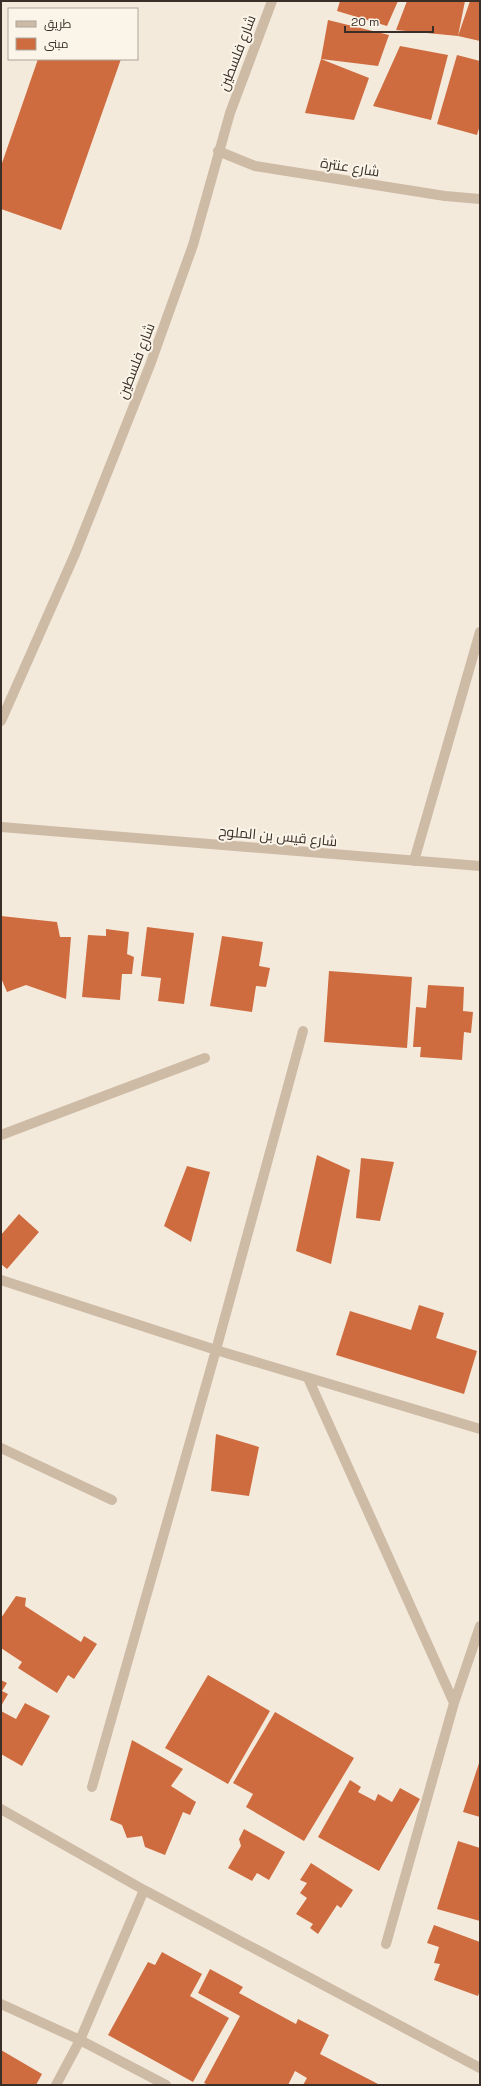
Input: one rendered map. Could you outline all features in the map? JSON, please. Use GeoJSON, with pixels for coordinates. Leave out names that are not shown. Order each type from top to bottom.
{"type":"FeatureCollection","features":[{"type":"Feature","properties":{"kind":"street","name":"شارع فلسطين"},"geometry":{"type":"LineString","coordinates":[[1,721],[75,554],[150,365],[193,245],[218,151],[230,113],[272,1]]}},
{"type":"Feature","properties":{"kind":"street","name":"شارع عنترة"},"geometry":{"type":"LineString","coordinates":[[218,151],[255,166],[445,196],[480,199]]}},
{"type":"Feature","properties":{"kind":"street"},"geometry":{"type":"LineString","coordinates":[[414,861],[480,632]]}},
{"type":"Feature","properties":{"kind":"street","name":"شارع قيس بن الملوح"},"geometry":{"type":"LineString","coordinates":[[1,827],[480,866]]}},
{"type":"Feature","properties":{"kind":"street"},"geometry":{"type":"LineString","coordinates":[[92,1787],[216,1350],[303,1031]]}},
{"type":"Feature","properties":{"kind":"street"},"geometry":{"type":"LineString","coordinates":[[1,1135],[205,1058]]}},
{"type":"Feature","properties":{"kind":"street"},"geometry":{"type":"LineString","coordinates":[[1,1280],[216,1350],[480,1429]]}},
{"type":"Feature","properties":{"kind":"street"},"geometry":{"type":"LineString","coordinates":[[308,1378],[454,1703]]}},
{"type":"Feature","properties":{"kind":"street"},"geometry":{"type":"LineString","coordinates":[[1,1448],[112,1500]]}},
{"type":"Feature","properties":{"kind":"street"},"geometry":{"type":"LineString","coordinates":[[386,1944],[454,1703],[478,1639],[480,1626]]}},
{"type":"Feature","properties":{"kind":"street"},"geometry":{"type":"LineString","coordinates":[[1,1809],[144,1890],[480,2068]]}},
{"type":"Feature","properties":{"kind":"street"},"geometry":{"type":"LineString","coordinates":[[56,2085],[80,2040],[144,1890]]}},
{"type":"Feature","properties":{"kind":"street"},"geometry":{"type":"LineString","coordinates":[[1,2004],[80,2040],[166,2085]]}},
{"type":"Feature","properties":{"kind":"building"},"geometry":{"type":"Polygon","coordinates":[[[340,1],[398,1],[387,26],[337,11],[340,1]]]}},
{"type":"Feature","properties":{"kind":"building"},"geometry":{"type":"Polygon","coordinates":[[[407,1],[465,1],[458,36],[396,30],[407,1]]]}},
{"type":"Feature","properties":{"kind":"building"},"geometry":{"type":"Polygon","coordinates":[[[470,1],[480,1],[480,41],[458,36],[470,1]]]}},
{"type":"Feature","properties":{"kind":"building"},"geometry":{"type":"Polygon","coordinates":[[[328,20],[389,35],[378,66],[321,59],[328,20]]]}},
{"type":"Feature","properties":{"kind":"building"},"geometry":{"type":"Polygon","coordinates":[[[400,46],[448,55],[431,120],[373,106],[400,46]]]}},
{"type":"Feature","properties":{"kind":"building"},"geometry":{"type":"Polygon","coordinates":[[[457,55],[480,61],[480,125],[477,135],[437,124],[457,55]]]}},
{"type":"Feature","properties":{"kind":"building"},"geometry":{"type":"Polygon","coordinates":[[[321,59],[369,78],[354,120],[305,113],[321,59]]]}},
{"type":"Feature","properties":{"kind":"building"},"geometry":{"type":"Polygon","coordinates":[[[38,60],[121,60],[61,230],[1,209],[1,166],[38,60]]]}},
{"type":"Feature","properties":{"kind":"building"},"geometry":{"type":"Polygon","coordinates":[[[1,916],[57,922],[60,937],[71,937],[66,999],[26,985],[7,992],[1,978],[1,916]]]}},
{"type":"Feature","properties":{"kind":"building"},"geometry":{"type":"Polygon","coordinates":[[[147,927],[194,933],[184,1004],[158,1001],[161,978],[141,976],[147,927]]]}},
{"type":"Feature","properties":{"kind":"building"},"geometry":{"type":"Polygon","coordinates":[[[106,929],[129,932],[127,954],[134,957],[132,974],[122,974],[120,1000],[82,997],[88,935],[106,936],[106,929]]]}},
{"type":"Feature","properties":{"kind":"building"},"geometry":{"type":"Polygon","coordinates":[[[222,936],[263,942],[259,966],[270,968],[266,987],[256,986],[252,1012],[210,1006],[222,936]]]}},
{"type":"Feature","properties":{"kind":"building"},"geometry":{"type":"Polygon","coordinates":[[[329,971],[412,977],[407,1048],[324,1042],[329,971]]]}},
{"type":"Feature","properties":{"kind":"building"},"geometry":{"type":"Polygon","coordinates":[[[428,985],[464,987],[463,1011],[473,1012],[471,1033],[464,1032],[462,1060],[420,1057],[421,1047],[413,1047],[416,1007],[426,1008],[428,985]]]}},
{"type":"Feature","properties":{"kind":"building"},"geometry":{"type":"Polygon","coordinates":[[[317,1155],[350,1170],[331,1264],[296,1251],[317,1155]]]}},
{"type":"Feature","properties":{"kind":"building"},"geometry":{"type":"Polygon","coordinates":[[[361,1158],[394,1162],[380,1221],[356,1218],[361,1158]]]}},
{"type":"Feature","properties":{"kind":"building"},"geometry":{"type":"Polygon","coordinates":[[[187,1166],[210,1172],[191,1242],[164,1226],[187,1166]]]}},
{"type":"Feature","properties":{"kind":"building"},"geometry":{"type":"Polygon","coordinates":[[[19,1214],[39,1232],[7,1269],[1,1264],[1,1235],[19,1214]]]}},
{"type":"Feature","properties":{"kind":"building"},"geometry":{"type":"Polygon","coordinates":[[[419,1305],[444,1313],[436,1338],[477,1351],[464,1394],[336,1355],[350,1311],[411,1330],[419,1305]]]}},
{"type":"Feature","properties":{"kind":"building"},"geometry":{"type":"Polygon","coordinates":[[[216,1434],[259,1447],[249,1496],[211,1491],[216,1434]]]}},
{"type":"Feature","properties":{"kind":"building"},"geometry":{"type":"Polygon","coordinates":[[[16,1596],[26,1598],[25,1606],[81,1642],[84,1636],[97,1644],[74,1679],[68,1675],[57,1693],[18,1668],[22,1662],[1,1648],[1,1618],[16,1596]]]}},
{"type":"Feature","properties":{"kind":"building"},"geometry":{"type":"Polygon","coordinates":[[[208,1675],[270,1711],[228,1784],[165,1748],[208,1675]]]}},
{"type":"Feature","properties":{"kind":"building"},"geometry":{"type":"Polygon","coordinates":[[[1,1680],[7,1683],[2,1691],[8,1694],[1,1706],[1,1680]]]}},
{"type":"Feature","properties":{"kind":"building"},"geometry":{"type":"Polygon","coordinates":[[[25,1703],[50,1716],[22,1766],[1,1754],[1,1711],[16,1719],[25,1703]]]}},
{"type":"Feature","properties":{"kind":"building"},"geometry":{"type":"Polygon","coordinates":[[[275,1712],[354,1758],[304,1841],[246,1807],[253,1794],[233,1783],[275,1712]]]}},
{"type":"Feature","properties":{"kind":"building"},"geometry":{"type":"Polygon","coordinates":[[[132,1740],[183,1769],[171,1786],[196,1802],[190,1815],[183,1812],[165,1855],[145,1847],[142,1836],[127,1838],[122,1825],[110,1820],[132,1740]]]}},
{"type":"Feature","properties":{"kind":"building"},"geometry":{"type":"Polygon","coordinates":[[[480,1760],[480,1817],[463,1812],[480,1760]]]}},
{"type":"Feature","properties":{"kind":"building"},"geometry":{"type":"Polygon","coordinates":[[[350,1780],[361,1787],[358,1792],[375,1801],[378,1794],[392,1802],[400,1788],[420,1799],[379,1871],[318,1837],[350,1780]]]}},
{"type":"Feature","properties":{"kind":"building"},"geometry":{"type":"Polygon","coordinates":[[[244,1829],[285,1852],[269,1880],[257,1873],[252,1881],[228,1868],[241,1846],[239,1839],[244,1829]]]}},
{"type":"Feature","properties":{"kind":"building"},"geometry":{"type":"Polygon","coordinates":[[[458,1841],[480,1848],[480,1921],[437,1909],[458,1841]]]}},
{"type":"Feature","properties":{"kind":"building"},"geometry":{"type":"Polygon","coordinates":[[[311,1863],[353,1890],[341,1908],[337,1905],[318,1934],[310,1928],[313,1924],[296,1914],[307,1898],[300,1893],[307,1883],[300,1880],[311,1863]]]}},
{"type":"Feature","properties":{"kind":"building"},"geometry":{"type":"Polygon","coordinates":[[[434,1925],[480,1942],[480,1990],[478,1996],[434,1980],[440,1964],[434,1963],[439,1947],[427,1943],[434,1925]]]}},
{"type":"Feature","properties":{"kind":"building"},"geometry":{"type":"Polygon","coordinates":[[[162,1952],[202,1974],[190,1996],[229,2018],[193,2082],[108,2035],[148,1962],[155,1965],[162,1952]]]}},
{"type":"Feature","properties":{"kind":"building"},"geometry":{"type":"Polygon","coordinates":[[[210,1969],[243,1987],[239,1993],[296,2024],[298,2019],[329,2035],[320,2054],[380,2085],[303,2085],[307,2078],[295,2071],[288,2085],[209,2085],[204,2083],[240,2016],[198,1993],[210,1969]]]}},
{"type":"Feature","properties":{"kind":"building"},"geometry":{"type":"Polygon","coordinates":[[[1,2050],[42,2074],[36,2085],[1,2085],[1,2050]]]}}]}
